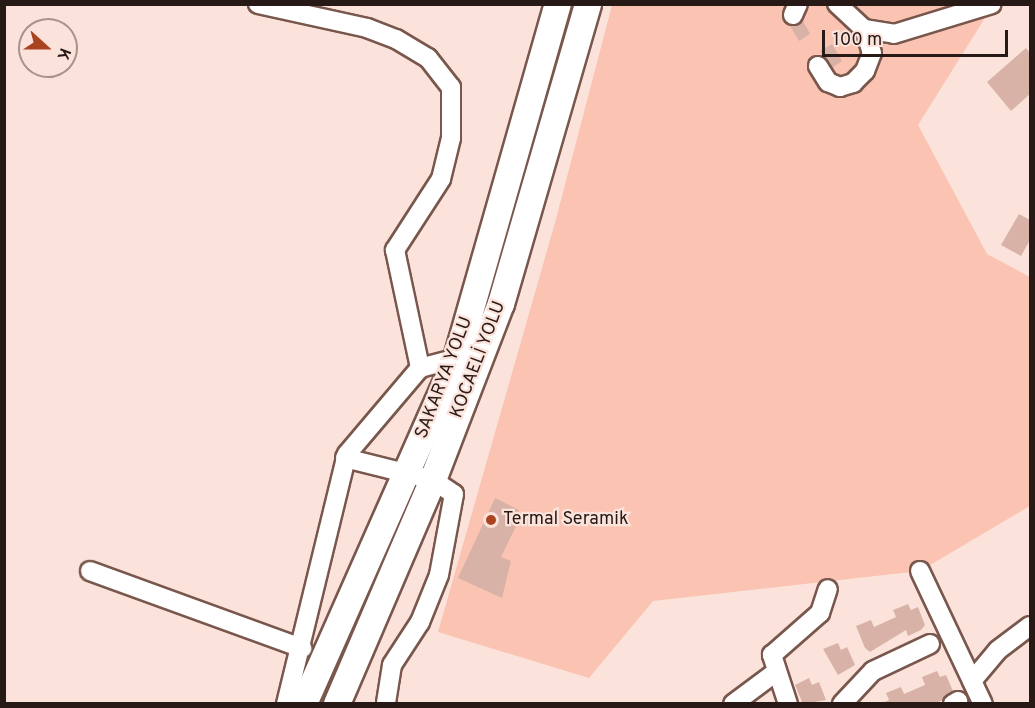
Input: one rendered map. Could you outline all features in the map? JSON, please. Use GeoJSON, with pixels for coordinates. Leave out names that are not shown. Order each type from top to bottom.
{"type":"FeatureCollection","features":[{"type":"Feature","properties":{"kind":"highway","name":"SAKARYA YOLU"},"geometry":{"type":"LineString","coordinates":[[304,704],[457,358],[558,4]]}},
{"type":"Feature","properties":{"kind":"highway","name":"KOCAELİ YOLU"},"geometry":{"type":"LineString","coordinates":[[337,704],[432,480],[501,304],[588,4]]}},
{"type":"Feature","properties":{"kind":"street"},"geometry":{"type":"LineString","coordinates":[[258,4],[367,28],[396,39],[428,57],[451,87],[451,138],[441,178],[395,250],[420,368]]}},
{"type":"Feature","properties":{"kind":"street"},"geometry":{"type":"LineString","coordinates":[[818,66],[828,82],[840,87],[853,83],[865,72],[872,53],[864,29],[837,4]]}},
{"type":"Feature","properties":{"kind":"street"},"geometry":{"type":"LineString","coordinates":[[864,29],[894,34],[992,4]]}},
{"type":"Feature","properties":{"kind":"street"},"geometry":{"type":"LineString","coordinates":[[286,704],[302,648],[345,458],[367,426],[420,368],[457,358]]}},
{"type":"Feature","properties":{"kind":"street"},"geometry":{"type":"LineString","coordinates":[[345,458],[408,472],[432,480],[454,494],[439,575],[420,622],[392,665],[386,704]]}},
{"type":"Feature","properties":{"kind":"street"},"geometry":{"type":"LineString","coordinates":[[90,571],[302,648]]}},
{"type":"Feature","properties":{"kind":"street"},"geometry":{"type":"LineString","coordinates":[[920,571],[983,704]]}},
{"type":"Feature","properties":{"kind":"street"},"geometry":{"type":"LineString","coordinates":[[788,704],[772,655],[820,613],[828,590]]}},
{"type":"Feature","properties":{"kind":"street"},"geometry":{"type":"LineString","coordinates":[[972,681],[998,650],[1030,626]]}},
{"type":"Feature","properties":{"kind":"street"},"geometry":{"type":"LineString","coordinates":[[842,704],[873,671],[930,644]]}},
{"type":"Feature","properties":{"kind":"street"},"geometry":{"type":"LineString","coordinates":[[734,704],[776,672]]}},
{"type":"Feature","properties":{"kind":"shaded area"},"geometry":{"type":"Polygon","coordinates":[[[612,5],[993,5],[918,125],[987,254],[1030,277],[1030,506],[920,571],[653,601],[589,678],[438,632],[556,219],[612,5]]]}},
{"type":"Feature","properties":{"kind":"building"},"geometry":{"type":"Polygon","coordinates":[[[803,21],[810,34],[799,41],[790,26],[803,21]]]}},
{"type":"Feature","properties":{"kind":"building"},"geometry":{"type":"Polygon","coordinates":[[[832,44],[842,61],[832,68],[820,51],[832,44]]]}},
{"type":"Feature","properties":{"kind":"building"},"geometry":{"type":"Polygon","coordinates":[[[1026,48],[1030,53],[1030,94],[1011,111],[987,82],[1026,48]]]}},
{"type":"Feature","properties":{"kind":"building"},"geometry":{"type":"Polygon","coordinates":[[[1019,214],[1030,220],[1030,240],[1021,256],[1001,245],[1019,214]]]}},
{"type":"Feature","properties":{"kind":"building"},"geometry":{"type":"Polygon","coordinates":[[[495,498],[519,510],[514,521],[518,522],[501,557],[511,561],[502,598],[458,578],[495,498]]]}},
{"type":"Feature","properties":{"kind":"building"},"geometry":{"type":"Polygon","coordinates":[[[908,604],[911,610],[918,607],[925,625],[921,630],[908,636],[906,630],[870,652],[865,648],[856,626],[871,620],[874,627],[896,617],[893,610],[908,604]]]}},
{"type":"Feature","properties":{"kind":"building"},"geometry":{"type":"Polygon","coordinates":[[[838,643],[841,650],[847,647],[855,665],[838,675],[823,649],[838,643]]]}},
{"type":"Feature","properties":{"kind":"building"},"geometry":{"type":"Polygon","coordinates":[[[937,671],[940,677],[946,675],[953,691],[943,700],[934,704],[881,704],[889,700],[886,693],[901,687],[904,694],[925,685],[922,677],[937,671]]]}},
{"type":"Feature","properties":{"kind":"building"},"geometry":{"type":"Polygon","coordinates":[[[809,678],[812,685],[819,682],[826,700],[803,704],[795,685],[809,678]]]}},
{"type":"Feature","properties":{"kind":"place","name":"Termal Seramik"},"geometry":{"type":"Point","coordinates":[491,520]}}]}
